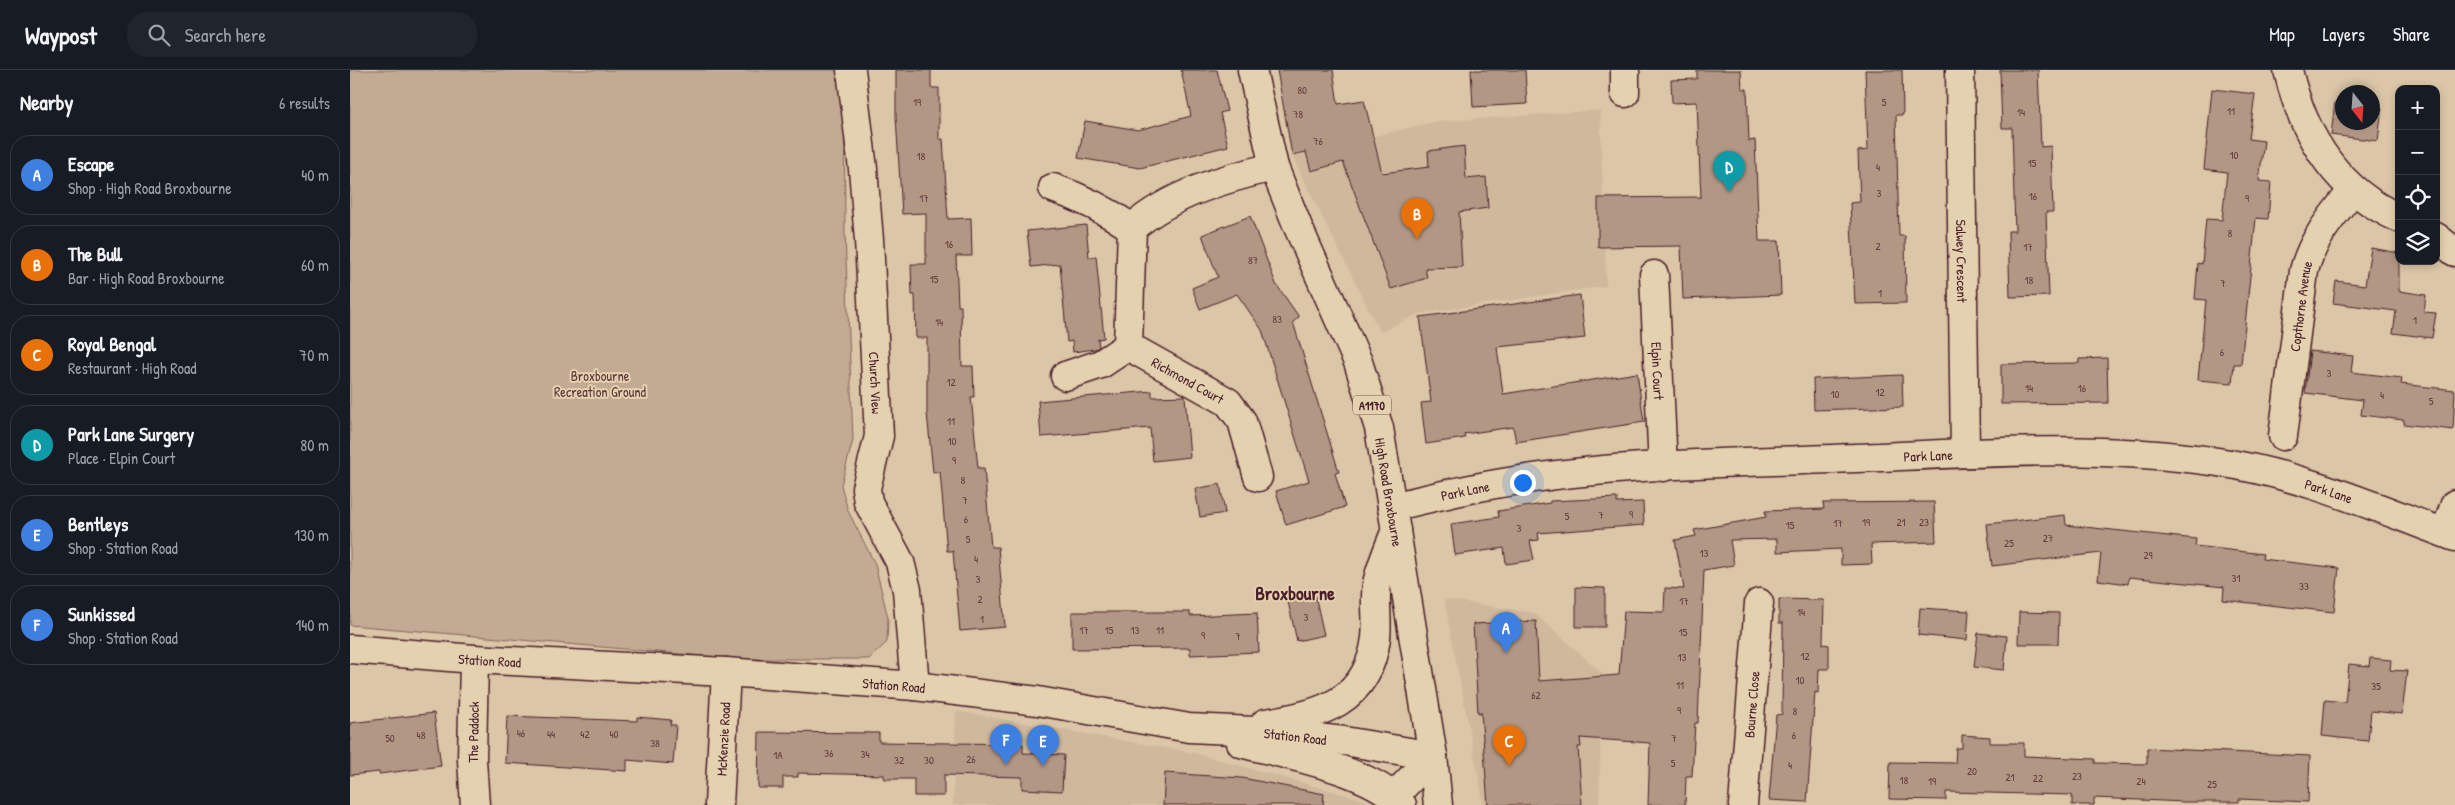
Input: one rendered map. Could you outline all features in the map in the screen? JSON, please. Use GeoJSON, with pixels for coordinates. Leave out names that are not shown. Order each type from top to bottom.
{"type":"FeatureCollection","features":[{"type":"Feature","properties":{"kind":"street","name":"Church View"},"geometry":{"type":"LineString","coordinates":[[851,70],[863,169],[869,240],[879,436],[866,488],[868,502],[900,562],[907,590],[914,686]]}},
{"type":"Feature","properties":{"kind":"street","name":"High Road Broxbourne"},"geometry":{"type":"LineString","coordinates":[[1252,70],[1274,167],[1298,227],[1358,362],[1379,428],[1433,756]]}},
{"type":"Feature","properties":{"kind":"street","name":"Salwey Crescent"},"geometry":{"type":"LineString","coordinates":[[1960,70],[1965,453]]}},
{"type":"Feature","properties":{"kind":"street"},"geometry":{"type":"LineString","coordinates":[[2288,70],[2294,97],[2313,136],[2332,167],[2353,190],[2373,205],[2395,216]]}},
{"type":"Feature","properties":{"kind":"street"},"geometry":{"type":"LineString","coordinates":[[1066,376],[1100,364],[1128,346],[1132,228],[1152,211],[1168,202],[1254,171],[1274,167]]}},
{"type":"Feature","properties":{"kind":"street"},"geometry":{"type":"LineString","coordinates":[[1053,188],[1084,198],[1132,228]]}},
{"type":"Feature","properties":{"kind":"street","name":"Copthorne Avenue"},"geometry":{"type":"LineString","coordinates":[[2283,436],[2304,271],[2308,255],[2328,222],[2353,190]]}},
{"type":"Feature","properties":{"kind":"street"},"geometry":{"type":"LineString","coordinates":[[2440,240],[2455,252]]}},
{"type":"Feature","properties":{"kind":"street","name":"Elpin Court"},"geometry":{"type":"LineString","coordinates":[[1654,275],[1663,467]]}},
{"type":"Feature","properties":{"kind":"street","name":"Richmond Court"},"geometry":{"type":"LineString","coordinates":[[1128,346],[1228,402],[1242,421],[1258,477]]}},
{"type":"Feature","properties":{"kind":"street","name":"Park Lane"},"geometry":{"type":"LineString","coordinates":[[1394,518],[1468,489],[1599,471],[1965,453],[2122,452],[2220,462],[2275,474],[2320,487],[2450,535]]}},
{"type":"Feature","properties":{"kind":"street"},"geometry":{"type":"LineString","coordinates":[[2450,535],[2455,504]]}},
{"type":"Feature","properties":{"kind":"street"},"geometry":{"type":"LineString","coordinates":[[1189,728],[1290,720],[1332,707],[1353,691],[1373,658],[1376,635],[1377,585],[1394,518]]}},
{"type":"Feature","properties":{"kind":"street","name":"Bourne Close"},"geometry":{"type":"LineString","coordinates":[[1743,805],[1760,603]]}},
{"type":"Feature","properties":{"kind":"street","name":"Station Road"},"geometry":{"type":"LineString","coordinates":[[350,649],[474,660],[726,672],[914,686],[1038,701],[1189,728],[1254,731],[1344,741],[1433,756]]}},
{"type":"Feature","properties":{"kind":"street","name":"The Paddock"},"geometry":{"type":"LineString","coordinates":[[474,660],[472,760],[476,805]]}},
{"type":"Feature","properties":{"kind":"street","name":"McKenzie Road"},"geometry":{"type":"LineString","coordinates":[[719,805],[726,672]]}},
{"type":"Feature","properties":{"kind":"street"},"geometry":{"type":"LineString","coordinates":[[1189,728],[1370,781],[1398,801],[1433,756]]}},
{"type":"Feature","properties":{"kind":"street","name":"A1170"},"geometry":{"type":"LineString","coordinates":[[1433,756],[1438,805]]}},
{"type":"Feature","properties":{"kind":"shaded area"},"geometry":{"type":"Polygon","coordinates":[[[1600,110],[1606,286],[1418,314],[1380,332],[1292,156],[1433,122],[1600,110]]]}},
{"type":"Feature","properties":{"kind":"shaded area"},"geometry":{"type":"Polygon","coordinates":[[[1444,599],[1534,613],[1602,673],[1599,805],[1484,805],[1444,599]]]}},
{"type":"Feature","properties":{"kind":"shaded area"},"geometry":{"type":"Polygon","coordinates":[[[956,711],[1194,753],[1364,800],[1368,805],[953,805],[956,711]]]}},
{"type":"Feature","properties":{"kind":"green space","name":"Broxbourne Recreation Ground"},"geometry":{"type":"Polygon","coordinates":[[[350,70],[844,70],[845,233],[853,440],[841,485],[848,511],[875,564],[888,618],[887,642],[869,659],[738,659],[350,625],[350,70]]]}},
{"type":"Feature","properties":{"kind":"building"},"geometry":{"type":"Polygon","coordinates":[[[896,70],[931,70],[931,88],[939,88],[939,139],[943,139],[948,219],[971,218],[972,256],[956,256],[958,306],[961,306],[962,366],[973,366],[974,397],[971,397],[978,468],[984,468],[991,547],[998,547],[1005,627],[960,631],[953,551],[947,551],[940,472],[933,472],[927,413],[927,338],[916,338],[915,295],[912,295],[911,264],[926,264],[926,213],[902,214],[896,117],[896,70]]]}},
{"type":"Feature","properties":{"kind":"building"},"geometry":{"type":"Polygon","coordinates":[[[1181,70],[1217,70],[1227,111],[1220,113],[1228,146],[1140,168],[1078,158],[1085,121],[1138,130],[1191,116],[1181,70]]]}},
{"type":"Feature","properties":{"kind":"building"},"geometry":{"type":"Polygon","coordinates":[[[1277,70],[1333,70],[1338,104],[1364,100],[1382,173],[1429,167],[1428,151],[1464,146],[1466,179],[1486,177],[1488,208],[1459,212],[1462,267],[1425,268],[1427,278],[1391,289],[1343,162],[1311,171],[1306,152],[1292,155],[1277,70]]]}},
{"type":"Feature","properties":{"kind":"building"},"geometry":{"type":"Polygon","coordinates":[[[1471,70],[1525,70],[1527,104],[1473,107],[1471,70]]]}},
{"type":"Feature","properties":{"kind":"building"},"geometry":{"type":"Polygon","coordinates":[[[1697,70],[1741,70],[1742,89],[1747,89],[1749,141],[1755,140],[1759,241],[1779,241],[1781,295],[1683,299],[1681,246],[1598,247],[1598,198],[1701,197],[1697,102],[1672,103],[1671,80],[1697,79],[1697,70]]]}},
{"type":"Feature","properties":{"kind":"building"},"geometry":{"type":"Polygon","coordinates":[[[1865,70],[1902,70],[1903,115],[1896,115],[1899,236],[1905,236],[1906,303],[1855,304],[1850,203],[1860,202],[1858,151],[1868,150],[1865,70]]]}},
{"type":"Feature","properties":{"kind":"building"},"geometry":{"type":"Polygon","coordinates":[[[2000,70],[2038,70],[2041,147],[2051,146],[2053,212],[2046,212],[2049,296],[2010,297],[2008,231],[2015,231],[2012,128],[2002,128],[2000,70]]]}},
{"type":"Feature","properties":{"kind":"building"},"geometry":{"type":"Polygon","coordinates":[[[2212,89],[2255,94],[2249,139],[2264,141],[2259,181],[2271,182],[2268,219],[2256,218],[2241,364],[2234,364],[2232,383],[2198,380],[2206,300],[2195,299],[2198,263],[2202,264],[2206,219],[2222,220],[2227,172],[2204,169],[2212,89]]]}},
{"type":"Feature","properties":{"kind":"building"},"geometry":{"type":"Polygon","coordinates":[[[2335,102],[2335,130],[2379,130],[2378,141],[2331,135],[2335,102]]]}},
{"type":"Feature","properties":{"kind":"building"},"geometry":{"type":"Polygon","coordinates":[[[2380,108],[2382,108],[2380,124],[2380,108]]]}},
{"type":"Feature","properties":{"kind":"building"},"geometry":{"type":"Polygon","coordinates":[[[1250,216],[1276,284],[1299,317],[1293,322],[1339,472],[1335,473],[1345,507],[1286,525],[1276,491],[1309,481],[1262,330],[1237,294],[1200,309],[1192,288],[1218,277],[1202,235],[1250,216]]]}},
{"type":"Feature","properties":{"kind":"building"},"geometry":{"type":"Polygon","coordinates":[[[1086,225],[1089,257],[1096,256],[1104,338],[1098,339],[1099,347],[1095,349],[1073,352],[1072,341],[1067,342],[1060,264],[1031,267],[1027,231],[1086,225]]]}},
{"type":"Feature","properties":{"kind":"building"},"geometry":{"type":"Polygon","coordinates":[[[2371,248],[2395,252],[2395,265],[2399,265],[2399,291],[2426,295],[2424,312],[2436,313],[2432,338],[2393,333],[2396,311],[2333,303],[2336,281],[2365,285],[2371,248]]]}},
{"type":"Feature","properties":{"kind":"building"},"geometry":{"type":"Polygon","coordinates":[[[1580,295],[1585,338],[1497,347],[1503,394],[1637,373],[1644,422],[1516,442],[1513,427],[1464,434],[1465,438],[1426,444],[1421,403],[1431,402],[1420,317],[1580,295]]]}},
{"type":"Feature","properties":{"kind":"building"},"geometry":{"type":"Polygon","coordinates":[[[2310,351],[2353,356],[2351,372],[2402,378],[2401,384],[2455,390],[2453,430],[2404,424],[2404,420],[2361,415],[2363,400],[2305,393],[2310,351]]]}},
{"type":"Feature","properties":{"kind":"building"},"geometry":{"type":"Polygon","coordinates":[[[2107,358],[2108,403],[2001,404],[2001,364],[2079,363],[2079,359],[2107,358]]]}},
{"type":"Feature","properties":{"kind":"building"},"geometry":{"type":"Polygon","coordinates":[[[1902,375],[1903,407],[1814,410],[1813,379],[1902,375]]]}},
{"type":"Feature","properties":{"kind":"building"},"geometry":{"type":"Polygon","coordinates":[[[1152,391],[1152,397],[1185,396],[1190,457],[1153,461],[1150,428],[1041,437],[1038,401],[1152,391]]]}},
{"type":"Feature","properties":{"kind":"building"},"geometry":{"type":"Polygon","coordinates":[[[1220,484],[1225,513],[1200,517],[1195,489],[1220,484]]]}},
{"type":"Feature","properties":{"kind":"building"},"geometry":{"type":"Polygon","coordinates":[[[1617,498],[1617,503],[1643,502],[1644,525],[1538,533],[1539,540],[1530,541],[1534,560],[1506,564],[1504,548],[1455,555],[1451,524],[1499,517],[1498,511],[1550,503],[1550,501],[1617,498]]]}},
{"type":"Feature","properties":{"kind":"building"},"geometry":{"type":"Polygon","coordinates":[[[1934,502],[1936,542],[1871,544],[1872,564],[1841,565],[1841,549],[1777,552],[1777,539],[1730,540],[1734,565],[1704,570],[1698,723],[1695,723],[1692,776],[1686,776],[1685,805],[1648,805],[1650,743],[1580,738],[1581,747],[1578,747],[1582,805],[1488,805],[1481,712],[1478,713],[1473,624],[1536,621],[1539,681],[1619,675],[1624,611],[1664,612],[1665,588],[1684,589],[1675,540],[1696,536],[1694,530],[1766,517],[1765,511],[1824,509],[1823,503],[1934,502]]]}},
{"type":"Feature","properties":{"kind":"building"},"geometry":{"type":"Polygon","coordinates":[[[2065,515],[2066,525],[2196,539],[2195,546],[2263,554],[2262,559],[2339,568],[2334,612],[2223,600],[2224,587],[2129,577],[2128,584],[2098,580],[2101,553],[1992,566],[1987,524],[2065,515]]]}},
{"type":"Feature","properties":{"kind":"building"},"geometry":{"type":"Polygon","coordinates":[[[1576,587],[1605,588],[1605,627],[1576,627],[1576,587]]]}},
{"type":"Feature","properties":{"kind":"building"},"geometry":{"type":"Polygon","coordinates":[[[1315,595],[1324,635],[1297,641],[1288,602],[1315,595]]]}},
{"type":"Feature","properties":{"kind":"building"},"geometry":{"type":"Polygon","coordinates":[[[1779,599],[1824,600],[1823,644],[1829,645],[1829,669],[1819,669],[1818,693],[1815,692],[1807,802],[1769,800],[1776,715],[1782,714],[1783,623],[1779,623],[1779,599]]]}},
{"type":"Feature","properties":{"kind":"building"},"geometry":{"type":"Polygon","coordinates":[[[1920,608],[1969,611],[1967,640],[1918,635],[1920,608]]]}},
{"type":"Feature","properties":{"kind":"building"},"geometry":{"type":"Polygon","coordinates":[[[1072,612],[1190,612],[1190,616],[1257,613],[1259,652],[1190,655],[1190,648],[1072,649],[1072,612]]]}},
{"type":"Feature","properties":{"kind":"building"},"geometry":{"type":"Polygon","coordinates":[[[2019,612],[2059,613],[2058,644],[2018,644],[2019,612]]]}},
{"type":"Feature","properties":{"kind":"building"},"geometry":{"type":"Polygon","coordinates":[[[1978,633],[2007,636],[2004,670],[1974,667],[1978,633]]]}},
{"type":"Feature","properties":{"kind":"building"},"geometry":{"type":"Polygon","coordinates":[[[2370,658],[2391,660],[2390,670],[2407,671],[2402,714],[2371,711],[2368,741],[2322,736],[2325,700],[2345,702],[2349,664],[2369,666],[2370,658]]]}},
{"type":"Feature","properties":{"kind":"building"},"geometry":{"type":"Polygon","coordinates":[[[434,713],[441,766],[379,774],[379,772],[350,775],[350,723],[434,713]]]}},
{"type":"Feature","properties":{"kind":"building"},"geometry":{"type":"Polygon","coordinates":[[[507,716],[637,721],[637,717],[671,720],[670,725],[676,725],[673,764],[627,760],[627,771],[505,763],[507,716]]]}},
{"type":"Feature","properties":{"kind":"building"},"geometry":{"type":"Polygon","coordinates":[[[759,732],[879,733],[879,742],[1023,744],[1023,753],[1064,755],[1062,791],[1022,789],[1022,777],[944,775],[944,796],[914,796],[914,779],[884,779],[884,775],[798,773],[798,777],[783,777],[783,788],[758,788],[759,732]]]}},
{"type":"Feature","properties":{"kind":"building"},"geometry":{"type":"Polygon","coordinates":[[[1962,735],[1990,737],[1990,743],[2024,743],[2024,756],[2095,759],[2095,763],[2147,764],[2147,748],[2310,756],[2308,802],[2239,799],[2239,802],[2185,802],[2094,798],[2094,805],[2072,805],[2072,795],[1946,792],[1946,800],[1889,799],[1890,762],[1955,763],[1956,748],[1962,748],[1962,735]]]}},
{"type":"Feature","properties":{"kind":"building"},"geometry":{"type":"Polygon","coordinates":[[[1165,773],[1242,778],[1324,794],[1323,805],[1163,805],[1165,773]]]}},
{"type":"Feature","properties":{"kind":"place","name":"Park Lane Surgery"},"geometry":{"type":"Point","coordinates":[1729,192]}},
{"type":"Feature","properties":{"kind":"place","name":"The Bull"},"geometry":{"type":"Point","coordinates":[1417,239]}},
{"type":"Feature","properties":{"kind":"place","name":"Escape"},"geometry":{"type":"Point","coordinates":[1506,653]}},
{"type":"Feature","properties":{"kind":"place","name":"Sunkissed"},"geometry":{"type":"Point","coordinates":[1006,765]}},
{"type":"Feature","properties":{"kind":"place","name":"Bentleys"},"geometry":{"type":"Point","coordinates":[1043,766]}},
{"type":"Feature","properties":{"kind":"place","name":"Royal Bengal"},"geometry":{"type":"Point","coordinates":[1509,766]}},
{"type":"Feature","properties":{"kind":"district","name":"Broxbourne"},"geometry":{"type":"Point","coordinates":[1295,593]}}]}
